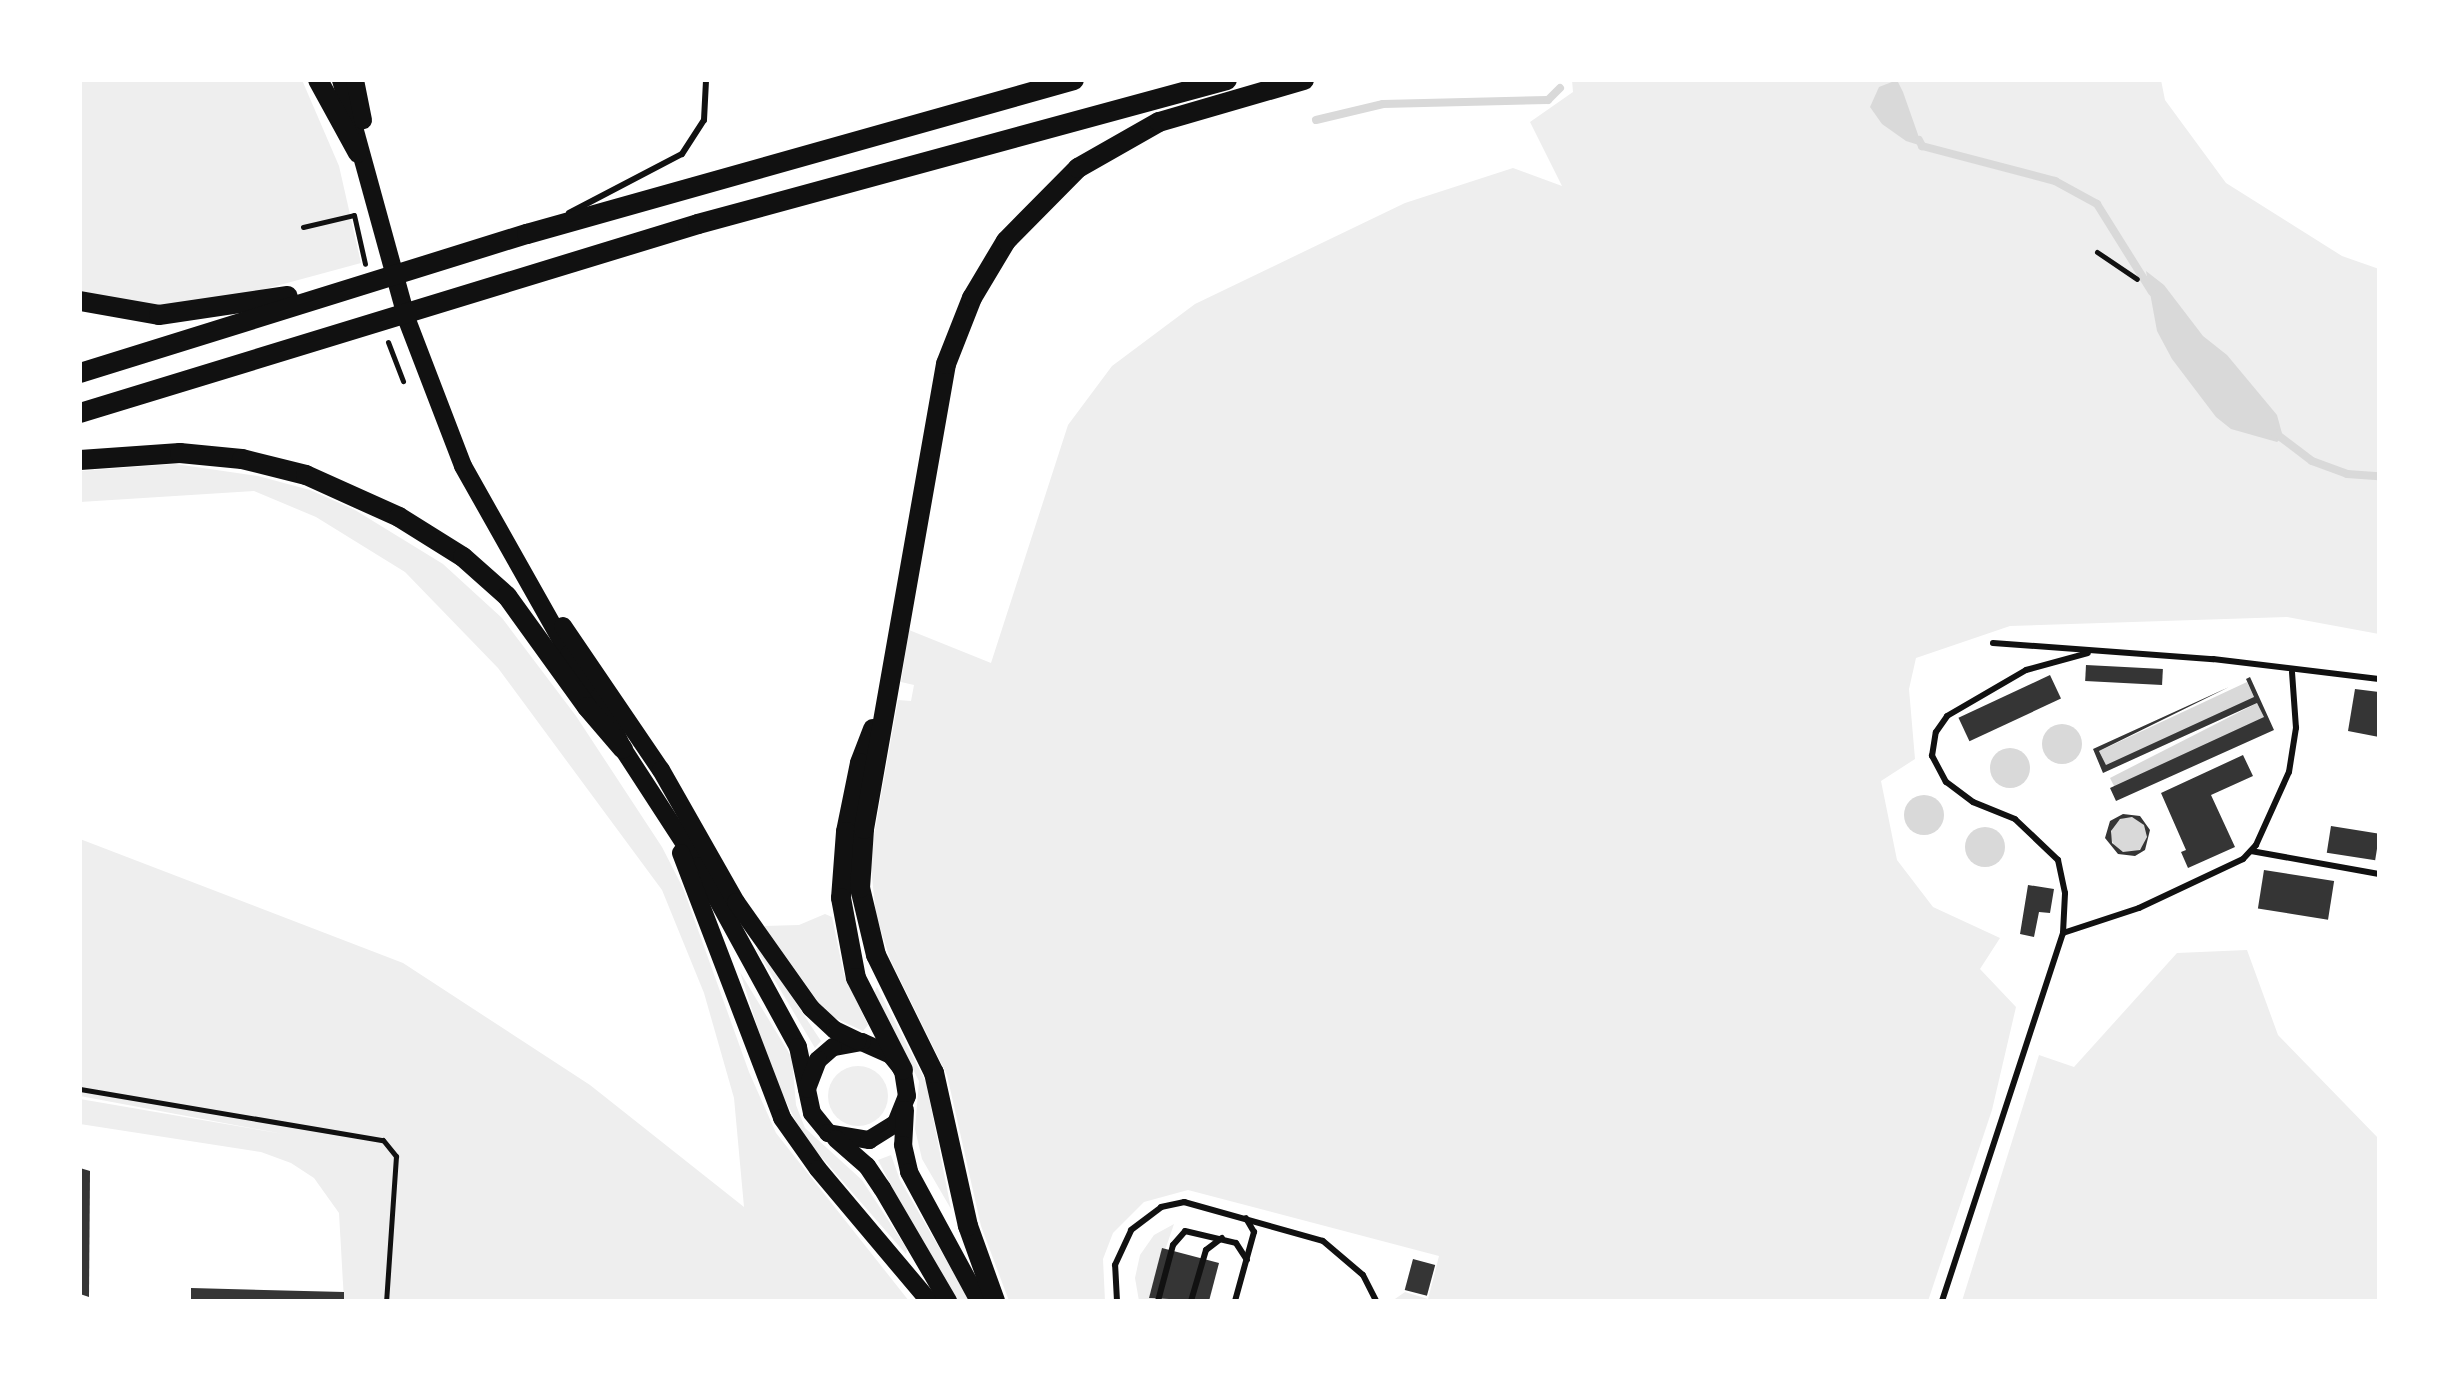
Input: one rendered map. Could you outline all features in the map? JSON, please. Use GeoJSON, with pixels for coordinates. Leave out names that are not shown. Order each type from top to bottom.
{"type":"FeatureCollection","features":[{"type":"Feature","properties":{"kind":"highway"},"geometry":{"type":"LineString","coordinates":[[318,80],[358,153]]}},
{"type":"Feature","properties":{"kind":"highway"},"geometry":{"type":"LineString","coordinates":[[80,372],[527,234],[1074,80]]}},
{"type":"Feature","properties":{"kind":"highway"},"geometry":{"type":"LineString","coordinates":[[80,414],[763,205],[1227,80]]}},
{"type":"Feature","properties":{"kind":"highway"},"geometry":{"type":"LineString","coordinates":[[995,1301],[968,1226],[934,1072],[886,980],[864,911],[860,858],[946,364],[972,298],[1006,241],[1065,180],[1130,136],[1187,112],[1304,80]]}},
{"type":"Feature","properties":{"kind":"highway"},"geometry":{"type":"LineString","coordinates":[[80,301],[131,312],[170,314],[359,285]]}},
{"type":"Feature","properties":{"kind":"highway"},"geometry":{"type":"LineString","coordinates":[[80,460],[180,453],[242,459],[320,480],[399,517],[462,556],[507,596],[586,707],[623,749]]}},
{"type":"Feature","properties":{"kind":"highway"},"geometry":{"type":"LineString","coordinates":[[890,685],[860,763],[846,832],[841,898],[856,978],[903,1070]]}},
{"type":"Feature","properties":{"kind":"main road"},"geometry":{"type":"LineString","coordinates":[[342,80],[358,153],[425,376],[481,504],[569,654],[599,697],[623,749],[672,830],[700,866],[798,1047],[812,1114],[828,1133],[855,1154],[882,1188],[948,1301]]}},
{"type":"Feature","properties":{"kind":"main road"},"geometry":{"type":"LineString","coordinates":[[355,80],[376,209]]}},
{"type":"Feature","properties":{"kind":"main road"},"geometry":{"type":"LineString","coordinates":[[529,582],[629,720],[736,902],[812,1008],[835,1030],[882,1048],[903,1070],[907,1096],[902,1133],[909,1172],[979,1301]]}},
{"type":"Feature","properties":{"kind":"main road"},"geometry":{"type":"LineString","coordinates":[[672,830],[782,1118],[818,1168],[929,1301]]}},
{"type":"Feature","properties":{"kind":"main road"},"geometry":{"type":"LineString","coordinates":[[807,1089],[818,1060],[833,1047],[862,1042]]}},
{"type":"Feature","properties":{"kind":"main road"},"geometry":{"type":"LineString","coordinates":[[828,1133],[855,1141],[885,1133],[903,1112],[907,1096]]}},
{"type":"Feature","properties":{"kind":"lane"},"geometry":{"type":"LineString","coordinates":[[527,234],[682,154],[704,120],[706,80]]}},
{"type":"Feature","properties":{"kind":"lane"},"geometry":{"type":"LineString","coordinates":[[1993,643],[2213,659],[2292,672],[2379,679]]}},
{"type":"Feature","properties":{"kind":"lane"},"geometry":{"type":"LineString","coordinates":[[1942,1301],[2063,933],[2064,893],[2058,860],[2015,819],[1973,802],[1946,782],[1932,756],[1936,732],[1946,716],[2026,670],[2088,652]]}},
{"type":"Feature","properties":{"kind":"lane"},"geometry":{"type":"LineString","coordinates":[[2063,933],[2140,908],[2243,859],[2288,772],[2296,728],[2292,672]]}},
{"type":"Feature","properties":{"kind":"lane"},"geometry":{"type":"LineString","coordinates":[[2250,851],[2379,874]]}},
{"type":"Feature","properties":{"kind":"lane"},"geometry":{"type":"LineString","coordinates":[[1117,1301],[1114,1278],[1119,1252],[1131,1230],[1149,1214],[1184,1202],[1324,1241],[1363,1275],[1376,1301]]}},
{"type":"Feature","properties":{"kind":"lane"},"geometry":{"type":"LineString","coordinates":[[1235,1301],[1254,1228],[1244,1218]]}},
{"type":"Feature","properties":{"kind":"lane"},"geometry":{"type":"LineString","coordinates":[[1158,1301],[1180,1234],[1191,1230],[1223,1238],[1241,1246],[1247,1260]]}},
{"type":"Feature","properties":{"kind":"lane"},"geometry":{"type":"LineString","coordinates":[[1191,1301],[1206,1250],[1223,1238]]}},
{"type":"Feature","properties":{"kind":"path"},"geometry":{"type":"LineString","coordinates":[[303,227],[354,215]]}},
{"type":"Feature","properties":{"kind":"path"},"geometry":{"type":"LineString","coordinates":[[2098,252],[2137,278]]}},
{"type":"Feature","properties":{"kind":"path"},"geometry":{"type":"LineString","coordinates":[[80,1088],[383,1140],[396,1156],[386,1301]]}},
{"type":"Feature","properties":{"kind":"shaded area"},"geometry":{"type":"Polygon","coordinates":[[[80,80],[302,80],[339,166],[361,263],[232,298],[157,308],[80,292],[80,80]]]}},
{"type":"Feature","properties":{"kind":"shaded area"},"geometry":{"type":"Polygon","coordinates":[[[1572,80],[2161,80],[2165,100],[2226,183],[2342,256],[2379,269],[2379,634],[2287,617],[2010,626],[1916,658],[1909,689],[1915,759],[1881,781],[1897,860],[1933,907],[2000,938],[1980,969],[2016,1007],[1992,1110],[1928,1301],[1392,1301],[1405,1292],[1428,1299],[1439,1256],[1188,1190],[1144,1202],[1113,1233],[1103,1259],[1105,1301],[1009,1301],[981,1226],[947,1075],[890,959],[876,915],[870,858],[898,700],[911,701],[914,685],[901,682],[909,630],[991,663],[1068,425],[1112,366],[1195,304],[1405,203],[1513,168],[1562,186],[1530,122],[1573,92],[1572,80]]]}},
{"type":"Feature","properties":{"kind":"shaded area"},"geometry":{"type":"Polygon","coordinates":[[[1897,80],[1922,146],[1906,141],[1882,124],[1870,107],[1879,87],[1897,80]]]}},
{"type":"Feature","properties":{"kind":"shaded area"},"geometry":{"type":"Polygon","coordinates":[[[2146,271],[2164,285],[2203,336],[2227,355],[2277,415],[2283,437],[2277,442],[2231,429],[2216,417],[2172,359],[2157,331],[2146,271]]]}},
{"type":"Feature","properties":{"kind":"shaded area"},"geometry":{"type":"Polygon","coordinates":[[[175,464],[258,476],[310,490],[355,510],[443,564],[502,618],[576,716],[662,847],[683,888],[749,1072],[776,1133],[909,1301],[344,1301],[339,1213],[314,1178],[291,1163],[261,1152],[80,1124],[80,1099],[283,1134],[80,1096],[80,839],[403,963],[590,1085],[744,1207],[734,1098],[704,993],[662,890],[498,668],[405,572],[316,517],[254,491],[80,502],[80,471],[175,464]]]}},
{"type":"Feature","properties":{"kind":"shaded area"},"geometry":{"type":"Polygon","coordinates":[[[2247,682],[2254,697],[2106,766],[2099,751],[2247,682]]]}},
{"type":"Feature","properties":{"kind":"shaded area"},"geometry":{"type":"Polygon","coordinates":[[[2257,703],[2264,717],[2117,792],[2110,778],[2257,703]]]}},
{"type":"Feature","properties":{"kind":"shaded area"},"geometry":{"type":"Polygon","coordinates":[[[2062,724],[2076,730],[2082,744],[2076,758],[2062,764],[2048,758],[2042,744],[2048,730],[2062,724]]]}},
{"type":"Feature","properties":{"kind":"shaded area"},"geometry":{"type":"Polygon","coordinates":[[[2010,748],[2024,754],[2030,768],[2024,782],[2010,788],[1996,782],[1990,768],[1996,754],[2010,748]]]}},
{"type":"Feature","properties":{"kind":"shaded area"},"geometry":{"type":"Polygon","coordinates":[[[1924,795],[1938,801],[1944,815],[1938,829],[1924,835],[1910,829],[1904,815],[1910,801],[1924,795]]]}},
{"type":"Feature","properties":{"kind":"shaded area"},"geometry":{"type":"Polygon","coordinates":[[[2129,817],[2142,822],[2147,835],[2142,848],[2129,853],[2116,848],[2111,835],[2116,822],[2129,817]]]}},
{"type":"Feature","properties":{"kind":"shaded area"},"geometry":{"type":"Polygon","coordinates":[[[1985,827],[1999,833],[2005,847],[1999,861],[1985,867],[1971,861],[1965,847],[1971,833],[1985,827]]]}},
{"type":"Feature","properties":{"kind":"shaded area"},"geometry":{"type":"Polygon","coordinates":[[[825,914],[832,917],[844,975],[868,1025],[863,1031],[835,1018],[819,1003],[764,926],[799,925],[825,914]]]}},
{"type":"Feature","properties":{"kind":"shaded area"},"geometry":{"type":"Polygon","coordinates":[[[759,947],[821,1041],[815,1048],[756,949],[759,947]]]}},
{"type":"Feature","properties":{"kind":"shaded area"},"geometry":{"type":"Polygon","coordinates":[[[2247,950],[2278,1035],[2379,1139],[2379,1301],[1962,1301],[2039,1055],[2074,1067],[2177,953],[2247,950]]]}},
{"type":"Feature","properties":{"kind":"shaded area"},"geometry":{"type":"Polygon","coordinates":[[[740,972],[792,1058],[796,1105],[805,1128],[862,1180],[907,1249],[906,1254],[803,1136],[772,1073],[740,972]]]}},
{"type":"Feature","properties":{"kind":"shaded area"},"geometry":{"type":"Polygon","coordinates":[[[877,987],[926,1082],[951,1209],[922,1159],[915,1129],[919,1081],[874,993],[877,987]]]}},
{"type":"Feature","properties":{"kind":"shaded area"},"geometry":{"type":"Polygon","coordinates":[[[858,1066],[879,1075],[888,1096],[879,1117],[858,1126],[837,1117],[828,1096],[837,1075],[858,1066]]]}},
{"type":"Feature","properties":{"kind":"shaded area"},"geometry":{"type":"Polygon","coordinates":[[[891,1155],[900,1180],[970,1301],[957,1301],[893,1189],[878,1160],[891,1155]]]}},
{"type":"Feature","properties":{"kind":"shaded area"},"geometry":{"type":"Polygon","coordinates":[[[1174,1224],[1149,1297],[1153,1301],[1139,1301],[1135,1278],[1140,1255],[1154,1235],[1174,1224]]]}},
{"type":"Feature","properties":{"kind":"building"},"geometry":{"type":"Polygon","coordinates":[[[2086,665],[2163,669],[2162,685],[2085,681],[2086,665]]]}},
{"type":"Feature","properties":{"kind":"building"},"geometry":{"type":"Polygon","coordinates":[[[2050,675],[2061,699],[1969,741],[1958,718],[2050,675]]]}},
{"type":"Feature","properties":{"kind":"building"},"geometry":{"type":"Polygon","coordinates":[[[2250,677],[2274,730],[2116,801],[2110,788],[2264,717],[2257,703],[2103,773],[2093,749],[2229,687],[2099,751],[2106,765],[2254,697],[2246,679],[2250,677]]]}},
{"type":"Feature","properties":{"kind":"building"},"geometry":{"type":"Polygon","coordinates":[[[2355,689],[2379,692],[2379,737],[2348,731],[2355,689]]]}},
{"type":"Feature","properties":{"kind":"building"},"geometry":{"type":"Polygon","coordinates":[[[2243,755],[2253,776],[2211,795],[2235,847],[2188,868],[2181,852],[2186,850],[2161,793],[2243,755]]]}},
{"type":"Feature","properties":{"kind":"building"},"geometry":{"type":"Polygon","coordinates":[[[2123,814],[2140,816],[2150,830],[2145,850],[2135,856],[2118,854],[2105,838],[2110,821],[2123,814]],[[2132,817],[2120,819],[2111,831],[2112,843],[2123,852],[2140,850],[2147,837],[2144,825],[2132,817]]]}},
{"type":"Feature","properties":{"kind":"building"},"geometry":{"type":"Polygon","coordinates":[[[2331,826],[2379,834],[2375,860],[2327,853],[2331,826]]]}},
{"type":"Feature","properties":{"kind":"building"},"geometry":{"type":"Polygon","coordinates":[[[2264,870],[2334,881],[2328,920],[2258,909],[2264,870]]]}},
{"type":"Feature","properties":{"kind":"building"},"geometry":{"type":"Polygon","coordinates":[[[2028,885],[2054,889],[2050,913],[2039,912],[2034,937],[2020,934],[2028,885]]]}},
{"type":"Feature","properties":{"kind":"building"},"geometry":{"type":"Polygon","coordinates":[[[80,1168],[90,1171],[89,1297],[80,1294],[80,1168]]]}},
{"type":"Feature","properties":{"kind":"building"},"geometry":{"type":"Polygon","coordinates":[[[1162,1248],[1219,1263],[1209,1301],[1149,1298],[1162,1248]]]}},
{"type":"Feature","properties":{"kind":"building"},"geometry":{"type":"Polygon","coordinates":[[[1413,1259],[1435,1265],[1427,1296],[1405,1290],[1413,1259]]]}},
{"type":"Feature","properties":{"kind":"building"},"geometry":{"type":"Polygon","coordinates":[[[191,1288],[344,1292],[344,1301],[191,1301],[191,1288]]]}},
{"type":"Feature","properties":{"kind":"waterway"},"geometry":{"type":"LineString","coordinates":[[1316,120],[1383,104],[1548,100],[1560,88]]}},
{"type":"Feature","properties":{"kind":"waterway"},"geometry":{"type":"LineString","coordinates":[[1919,140],[1922,146],[2055,181],[2097,204],[2152,292]]}},
{"type":"Feature","properties":{"kind":"waterway"},"geometry":{"type":"LineString","coordinates":[[2275,433],[2312,461],[2347,474],[2379,476]]}}]}
